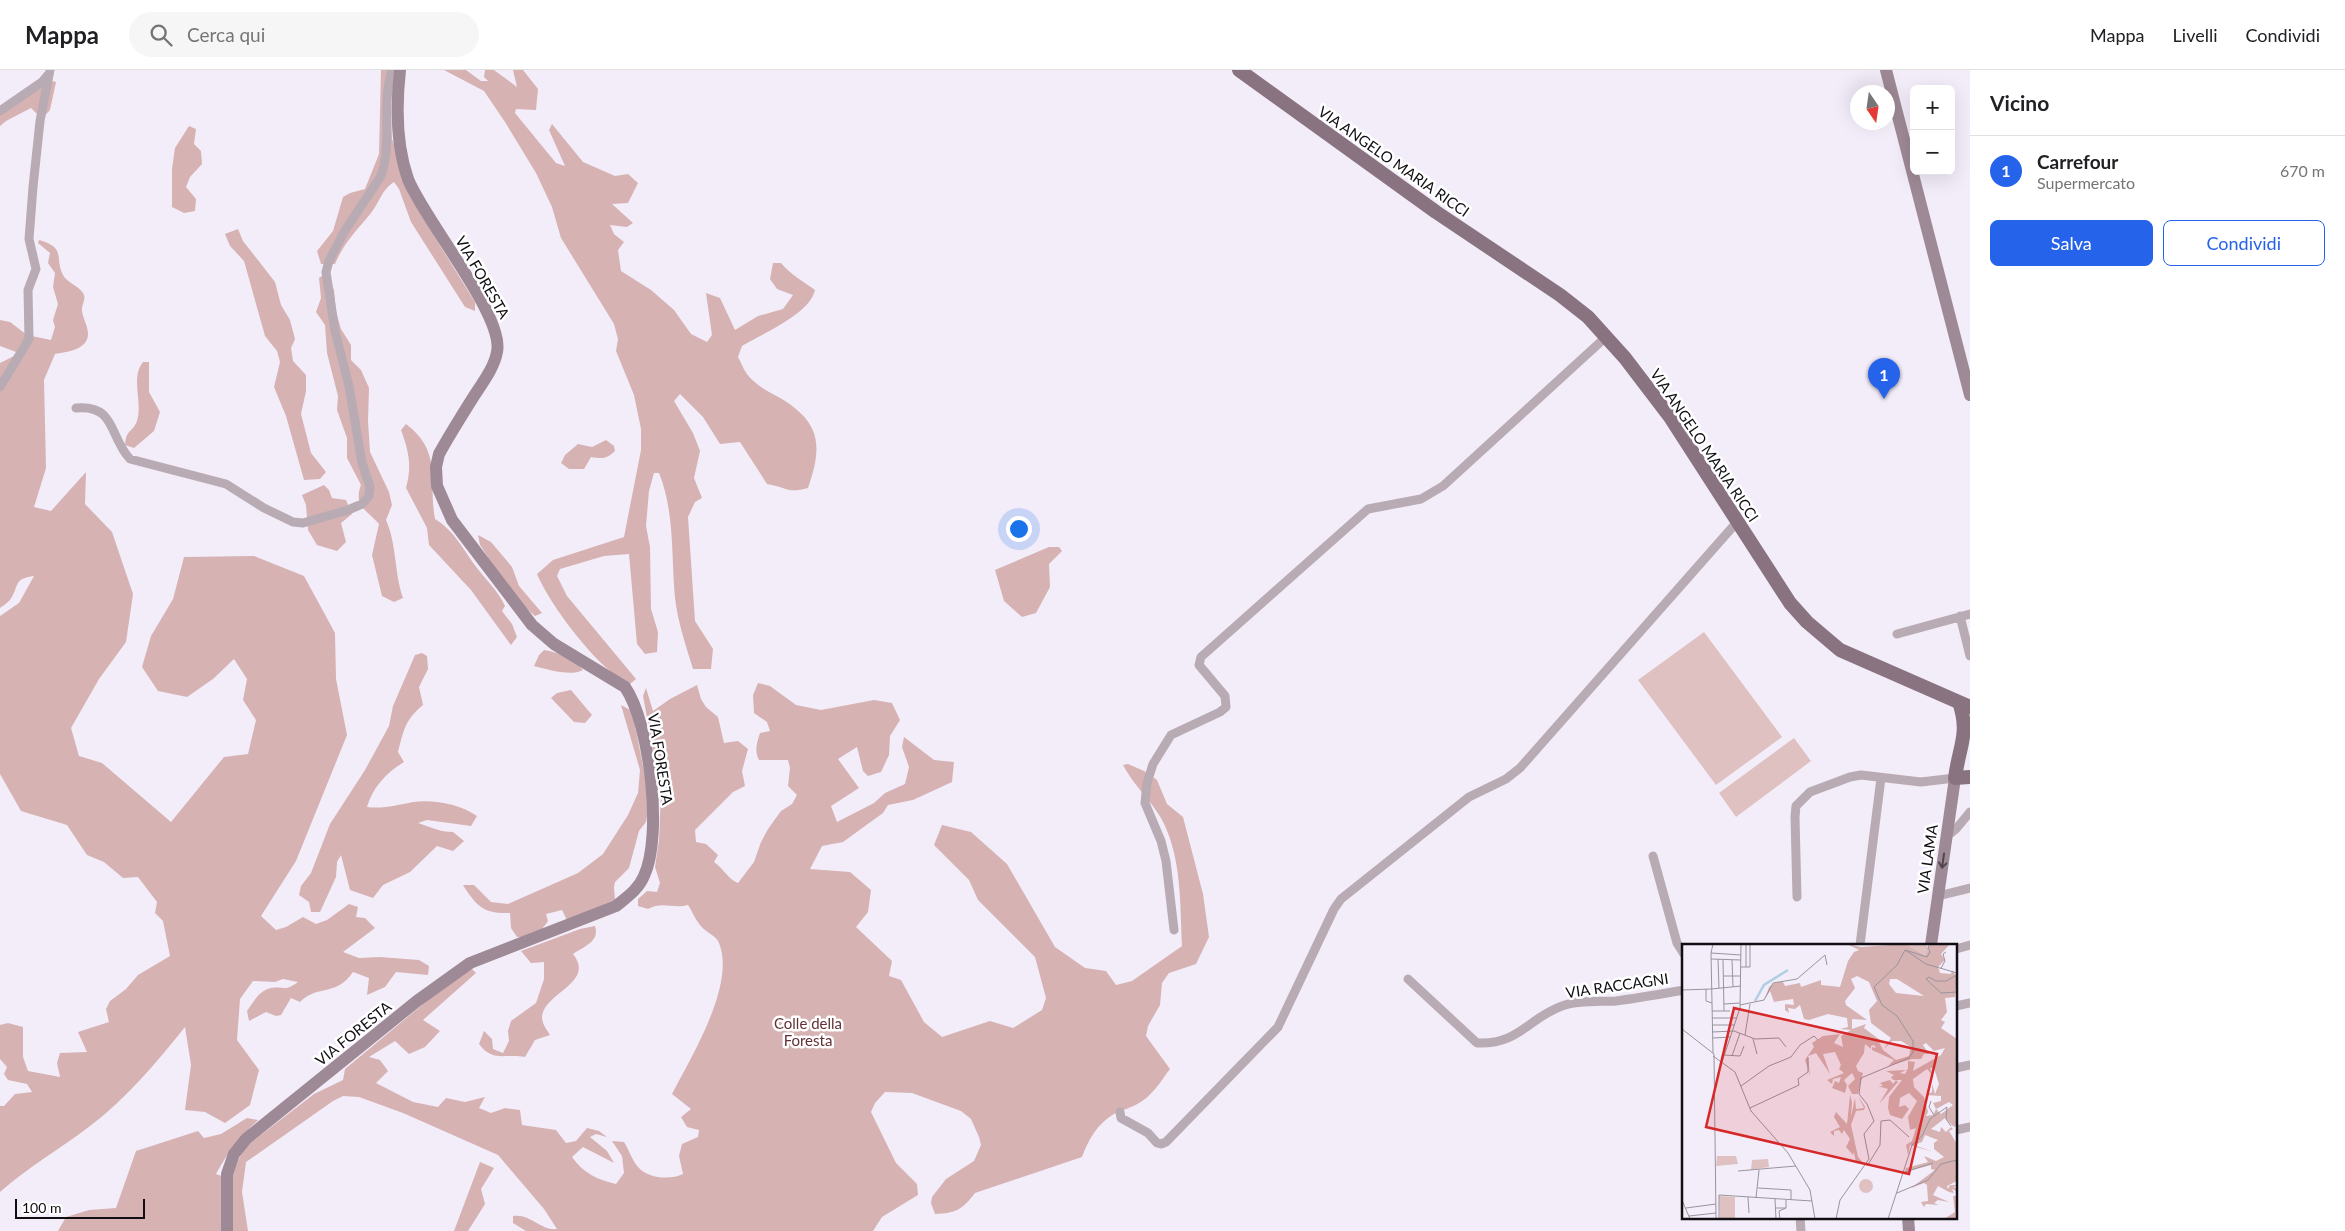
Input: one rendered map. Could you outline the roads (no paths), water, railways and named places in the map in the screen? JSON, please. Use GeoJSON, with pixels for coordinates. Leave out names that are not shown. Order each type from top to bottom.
{"type":"FeatureCollection","features":[{"type":"Feature","properties":{"kind":"main road","name":"VIA FORESTA"},"geometry":{"type":"LineString","coordinates":[[227,1231],[227,1174],[234,1154],[246,1139],[417,1001],[470,963],[616,906],[634,892],[645,875],[650,855],[655,810],[652,780],[638,712],[633,698],[625,687],[554,644],[532,625],[452,520],[437,486],[436,467],[439,454],[488,374],[497,352],[498,342],[497,332],[488,313],[422,206],[409,181],[401,158],[398,122],[400,70]]}},
{"type":"Feature","properties":{"kind":"main road","name":"VIA ANGELO MARIA RICCI"},"geometry":{"type":"LineString","coordinates":[[1239,70],[1436,212],[1560,295],[1588,317],[1607,336],[1670,417],[1790,603],[1823,637],[1849,654],[1965,704]]}},
{"type":"Feature","properties":{"kind":"main road"},"geometry":{"type":"LineString","coordinates":[[1886,70],[1970,395]]}},
{"type":"Feature","properties":{"kind":"main road","name":"VIA LAMA"},"geometry":{"type":"LineString","coordinates":[[1931,944],[1955,778],[1969,731],[1965,704]]}},
{"type":"Feature","properties":{"kind":"main road"},"geometry":{"type":"LineString","coordinates":[[1955,778],[1970,777]]}},
{"type":"Feature","properties":{"kind":"main road"},"geometry":{"type":"LineString","coordinates":[[1908,1218],[1909,1231]]}},
{"type":"Feature","properties":{"kind":"street"},"geometry":{"type":"LineString","coordinates":[[76,408],[90,406],[106,416],[124,452],[130,459],[226,484],[282,518],[303,523],[362,504],[369,496],[370,487],[362,462],[349,386],[335,331],[326,272],[329,261],[344,232],[359,206],[378,182],[384,167],[387,152],[386,96],[392,70]]}},
{"type":"Feature","properties":{"kind":"street"},"geometry":{"type":"LineString","coordinates":[[0,111],[42,82],[49,72]]}},
{"type":"Feature","properties":{"kind":"street"},"geometry":{"type":"LineString","coordinates":[[0,387],[29,339],[28,290],[36,268],[29,239],[40,121],[49,72]]}},
{"type":"Feature","properties":{"kind":"street"},"geometry":{"type":"LineString","coordinates":[[1174,930],[1166,861],[1161,841],[1145,803],[1145,794],[1154,764],[1171,734],[1220,712],[1226,707],[1225,696],[1199,665],[1201,657],[1368,509],[1382,505],[1410,502],[1430,495],[1443,486],[1607,336]]}},
{"type":"Feature","properties":{"kind":"street"},"geometry":{"type":"LineString","coordinates":[[1120,1112],[1120,1118],[1148,1134],[1157,1143],[1166,1142],[1278,1027],[1326,926],[1341,899],[1470,797],[1506,779],[1520,768],[1738,522]]}},
{"type":"Feature","properties":{"kind":"street"},"geometry":{"type":"LineString","coordinates":[[1898,634],[1970,614]]}},
{"type":"Feature","properties":{"kind":"street"},"geometry":{"type":"LineString","coordinates":[[1960,616],[1970,656]]}},
{"type":"Feature","properties":{"kind":"street"},"geometry":{"type":"LineString","coordinates":[[1797,898],[1796,806],[1810,792],[1836,781],[1861,775],[1921,782],[1955,778]]}},
{"type":"Feature","properties":{"kind":"street"},"geometry":{"type":"LineString","coordinates":[[1860,944],[1881,778]]}},
{"type":"Feature","properties":{"kind":"street"},"geometry":{"type":"LineString","coordinates":[[1947,836],[1956,829],[1970,812]]}},
{"type":"Feature","properties":{"kind":"street"},"geometry":{"type":"LineString","coordinates":[[1654,856],[1677,943],[1682,951]]}},
{"type":"Feature","properties":{"kind":"street"},"geometry":{"type":"LineString","coordinates":[[1938,896],[1970,888]]}},
{"type":"Feature","properties":{"kind":"street","name":"VIA RACCAGNI"},"geometry":{"type":"LineString","coordinates":[[1408,979],[1477,1043],[1502,1042],[1516,1035],[1545,1015],[1564,1006],[1638,998],[1682,990]]}},
{"type":"Feature","properties":{"kind":"street"},"geometry":{"type":"LineString","coordinates":[[1800,1218],[1801,1231]]}},
{"type":"Feature","properties":{"kind":"place","name":"Carrefour"},"geometry":{"type":"Point","coordinates":[1884,399]}},
{"type":"Feature","properties":{"kind":"park label","name":"Colle della Foresta"},"geometry":{"type":"Point","coordinates":[808,1032]}}]}
